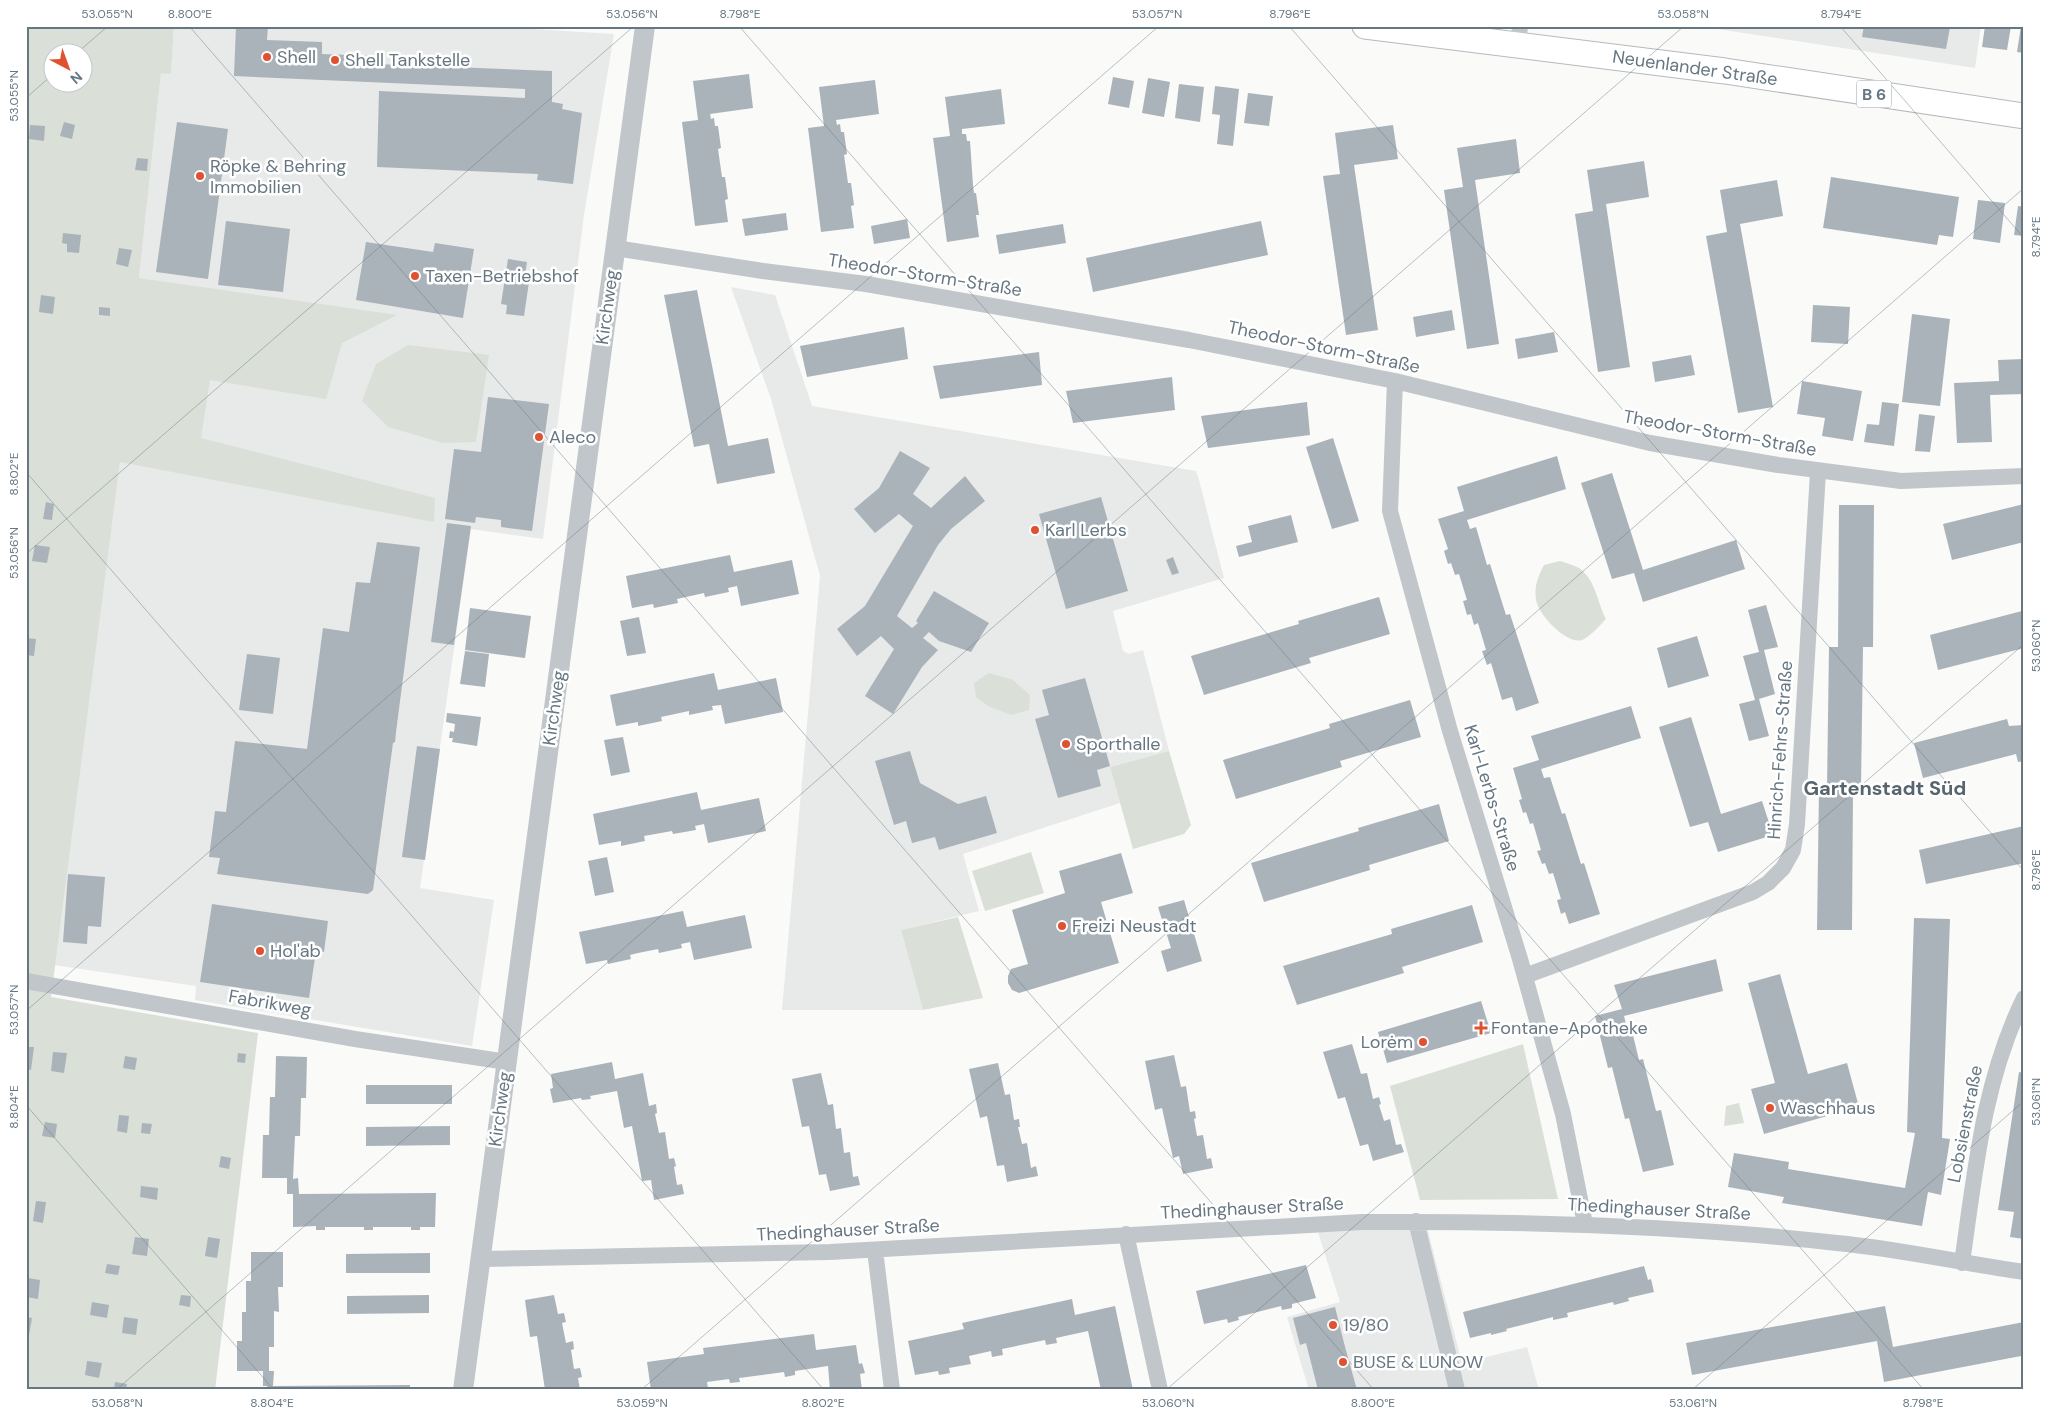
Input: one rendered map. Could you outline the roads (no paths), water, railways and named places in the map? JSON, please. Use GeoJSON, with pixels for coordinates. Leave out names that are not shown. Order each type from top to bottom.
{"type":"FeatureCollection","features":[{"type":"Feature","properties":{"kind":"main road","name":"Neuenlander Straße"},"geometry":{"type":"LineString","coordinates":[[1365,26],[1519,36],[1725,71],[2024,116]]}},
{"type":"Feature","properties":{"kind":"street","name":"Kirchweg"},"geometry":{"type":"LineString","coordinates":[[463,1390],[645,26]]}},
{"type":"Feature","properties":{"kind":"street","name":"Theodor-Storm-Straße"},"geometry":{"type":"LineString","coordinates":[[615,248],[763,271],[876,285],[1190,340],[1395,382],[1650,443],[1818,472],[1901,481],[2024,476]]}},
{"type":"Feature","properties":{"kind":"street","name":"Karl-Lerbs-Straße"},"geometry":{"type":"LineString","coordinates":[[1395,382],[1390,511],[1450,730],[1525,976],[1563,1114],[1585,1224]]}},
{"type":"Feature","properties":{"kind":"street","name":"Hinrich-Fehrs-Straße"},"geometry":{"type":"LineString","coordinates":[[1525,976],[1752,892],[1768,883],[1783,868],[1793,850],[1800,796],[1818,472]]}},
{"type":"Feature","properties":{"kind":"street","name":"Fabrikweg"},"geometry":{"type":"LineString","coordinates":[[26,982],[507,1062]]}},
{"type":"Feature","properties":{"kind":"street","name":"Lobsienstraße"},"geometry":{"type":"LineString","coordinates":[[1962,1263],[1987,1101],[2004,1041],[2024,998]]}},
{"type":"Feature","properties":{"kind":"street","name":"Thedinghauser Straße"},"geometry":{"type":"LineString","coordinates":[[480,1259],[654,1257],[875,1250],[1126,1234],[1416,1221],[1585,1224],[1682,1229],[1823,1241],[2024,1272]]}},
{"type":"Feature","properties":{"kind":"street"},"geometry":{"type":"LineString","coordinates":[[1416,1221],[1457,1390]]}},
{"type":"Feature","properties":{"kind":"street"},"geometry":{"type":"LineString","coordinates":[[1126,1234],[1160,1390]]}},
{"type":"Feature","properties":{"kind":"street"},"geometry":{"type":"LineString","coordinates":[[875,1250],[892,1390]]}},
{"type":"Feature","properties":{"kind":"place","name":"Shell"},"geometry":{"type":"Point","coordinates":[267,57]}},
{"type":"Feature","properties":{"kind":"place","name":"Shell Tankstelle"},"geometry":{"type":"Point","coordinates":[335,60]}},
{"type":"Feature","properties":{"kind":"place","name":"Röpke & Behring Immobilien"},"geometry":{"type":"Point","coordinates":[200,176]}},
{"type":"Feature","properties":{"kind":"place","name":"Taxen-Betriebshof"},"geometry":{"type":"Point","coordinates":[415,276]}},
{"type":"Feature","properties":{"kind":"place","name":"Aleco"},"geometry":{"type":"Point","coordinates":[539,437]}},
{"type":"Feature","properties":{"kind":"place","name":"Karl Lerbs"},"geometry":{"type":"Point","coordinates":[1035,530]}},
{"type":"Feature","properties":{"kind":"place","name":"Sporthalle"},"geometry":{"type":"Point","coordinates":[1066,744]}},
{"type":"Feature","properties":{"kind":"place","name":"Freizi Neustadt"},"geometry":{"type":"Point","coordinates":[1062,926]}},
{"type":"Feature","properties":{"kind":"place","name":"Hol'ab"},"geometry":{"type":"Point","coordinates":[260,951]}},
{"type":"Feature","properties":{"kind":"place","name":"Fontane-Apotheke"},"geometry":{"type":"Point","coordinates":[1481,1028]}},
{"type":"Feature","properties":{"kind":"place","name":"Lorėm"},"geometry":{"type":"Point","coordinates":[1423,1042]}},
{"type":"Feature","properties":{"kind":"place","name":"Waschhaus"},"geometry":{"type":"Point","coordinates":[1770,1108]}},
{"type":"Feature","properties":{"kind":"place","name":"19/80"},"geometry":{"type":"Point","coordinates":[1333,1325]}},
{"type":"Feature","properties":{"kind":"place","name":"BUSE & LUNOW"},"geometry":{"type":"Point","coordinates":[1343,1362]}},
{"type":"Feature","properties":{"kind":"district","name":"Gartenstadt Süd"},"geometry":{"type":"Point","coordinates":[1885,788]}}]}
